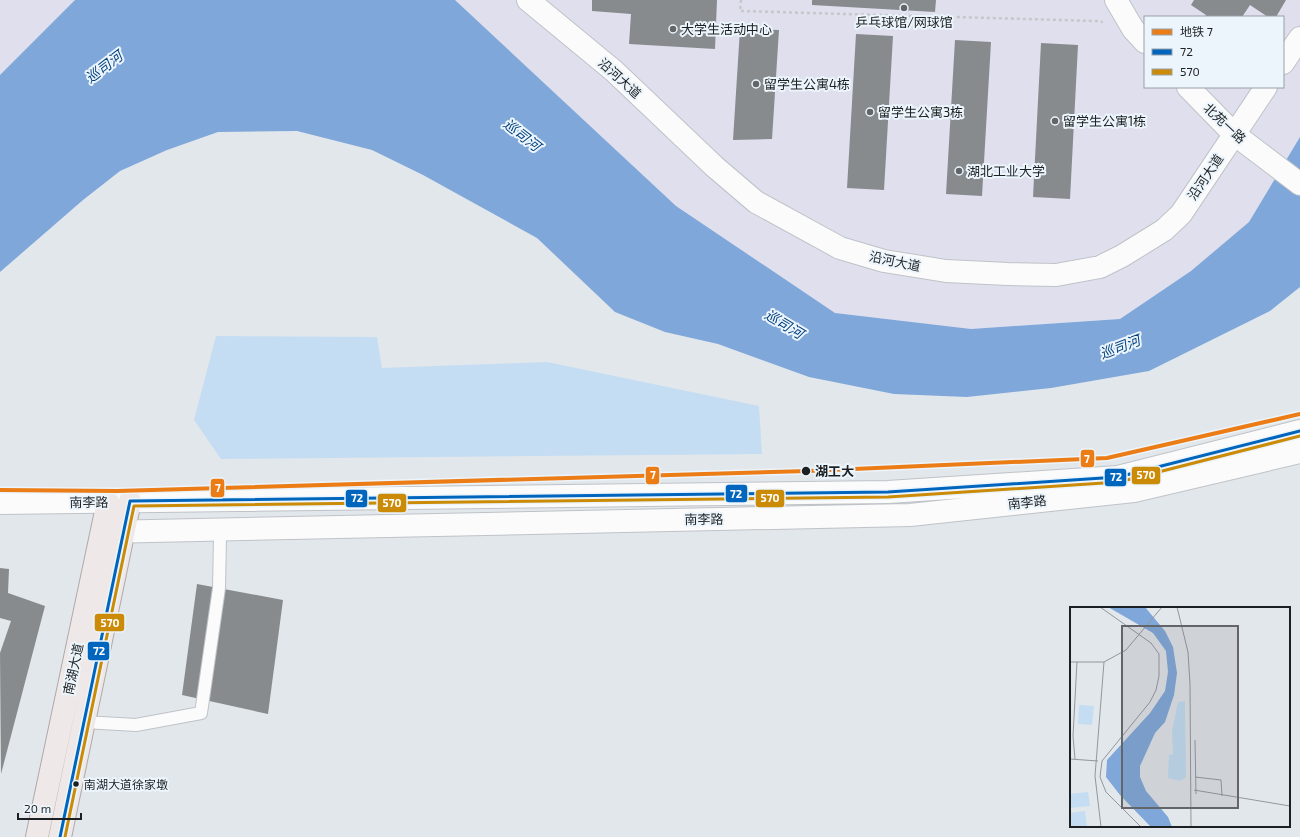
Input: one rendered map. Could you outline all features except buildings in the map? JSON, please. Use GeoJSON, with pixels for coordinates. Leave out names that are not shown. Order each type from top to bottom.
{"type":"FeatureCollection","features":[{"type":"Feature","properties":{"kind":"main road","name":"沿河大道"},"geometry":{"type":"LineString","coordinates":[[528,0],[614,72],[714,167],[756,202],[840,248],[884,261],[946,271],[1056,275],[1100,267],[1122,256],[1164,230],[1181,214],[1265,88]]}},
{"type":"Feature","properties":{"kind":"main road"},"geometry":{"type":"LineString","coordinates":[[1116,0],[1139,35]]}},
{"type":"Feature","properties":{"kind":"main road"},"geometry":{"type":"LineString","coordinates":[[1284,62],[1300,38]]}},
{"type":"Feature","properties":{"kind":"main road","name":"北苑一路"},"geometry":{"type":"LineString","coordinates":[[1189,88],[1234,134],[1300,184]]}},
{"type":"Feature","properties":{"kind":"main road","name":"南李路"},"geometry":{"type":"LineString","coordinates":[[0,503],[23,504],[130,501],[888,492],[1118,476],[1300,431]]}},
{"type":"Feature","properties":{"kind":"main road","name":"南李路"},"geometry":{"type":"LineString","coordinates":[[101,532],[910,515],[1134,491],[1300,452]]}},
{"type":"Feature","properties":{"kind":"main road","name":"南湖大道"},"geometry":{"type":"LineString","coordinates":[[60,837],[130,501]]}},
{"type":"Feature","properties":{"kind":"main road","name":"南湖大道"},"geometry":{"type":"LineString","coordinates":[[37,837],[108,502]]}},
{"type":"Feature","properties":{"kind":"lane"},"geometry":{"type":"LineString","coordinates":[[84,722],[136,725],[201,713],[218,588],[220,538],[222,530]]}},
{"type":"Feature","properties":{"kind":"path"},"geometry":{"type":"LineString","coordinates":[[741,0],[740,11],[1096,21],[1139,35]]}},
{"type":"Feature","properties":{"kind":"shaded area"},"geometry":{"type":"Polygon","coordinates":[[[0,0],[75,0],[0,75],[0,0]]]}},
{"type":"Feature","properties":{"kind":"shaded area","name":"湖北工业大学"},"geometry":{"type":"Polygon","coordinates":[[[455,0],[1300,0],[1300,137],[1249,222],[1191,271],[1120,319],[971,329],[835,313],[676,206],[455,0]]]}},
{"type":"Feature","properties":{"kind":"shaded area"},"geometry":{"type":"Polygon","coordinates":[[[216,336],[377,337],[382,368],[547,362],[759,406],[762,454],[221,459],[194,420],[216,336]]]}},
{"type":"Feature","properties":{"kind":"water","name":"巡司河"},"geometry":{"type":"Polygon","coordinates":[[[75,0],[455,0],[676,206],[835,313],[971,329],[1120,319],[1191,271],[1249,222],[1300,137],[1300,287],[1270,311],[1149,371],[1051,388],[967,397],[894,394],[809,377],[718,344],[665,332],[615,312],[537,238],[423,175],[372,150],[297,131],[218,132],[167,150],[120,171],[83,200],[0,272],[0,75],[75,0]]]}},
{"type":"Feature","properties":{"kind":"metro line","name":"7"},"geometry":{"type":"LineString","coordinates":[[0,490],[117,491],[808,471],[1107,458],[1300,414]]}},
{"type":"Feature","properties":{"kind":"transit line","name":"72"},"geometry":{"type":"LineString","coordinates":[[60,837],[130,501],[888,492],[1118,477],[1300,431]]}},
{"type":"Feature","properties":{"kind":"transit line","name":"570"},"geometry":{"type":"LineString","coordinates":[[65,837],[134,506],[888,497],[1119,482],[1300,436]]}},
{"type":"Feature","properties":{"kind":"place","name":"乒乓球馆/网球馆"},"geometry":{"type":"Point","coordinates":[904,8]}},
{"type":"Feature","properties":{"kind":"place","name":"大学生活动中心"},"geometry":{"type":"Point","coordinates":[673,29]}},
{"type":"Feature","properties":{"kind":"place","name":"留学生公寓4栋"},"geometry":{"type":"Point","coordinates":[756,84]}},
{"type":"Feature","properties":{"kind":"place","name":"留学生公寓3栋"},"geometry":{"type":"Point","coordinates":[870,112]}},
{"type":"Feature","properties":{"kind":"place","name":"留学生公寓1栋"},"geometry":{"type":"Point","coordinates":[1055,121]}},
{"type":"Feature","properties":{"kind":"place","name":"湖北工业大学"},"geometry":{"type":"Point","coordinates":[959,171]}},
{"type":"Feature","properties":{"kind":"place","name":"湖工大"},"geometry":{"type":"Point","coordinates":[806,471]}},
{"type":"Feature","properties":{"kind":"place","name":"南湖大道徐家墩"},"geometry":{"type":"Point","coordinates":[76,784]}}]}
